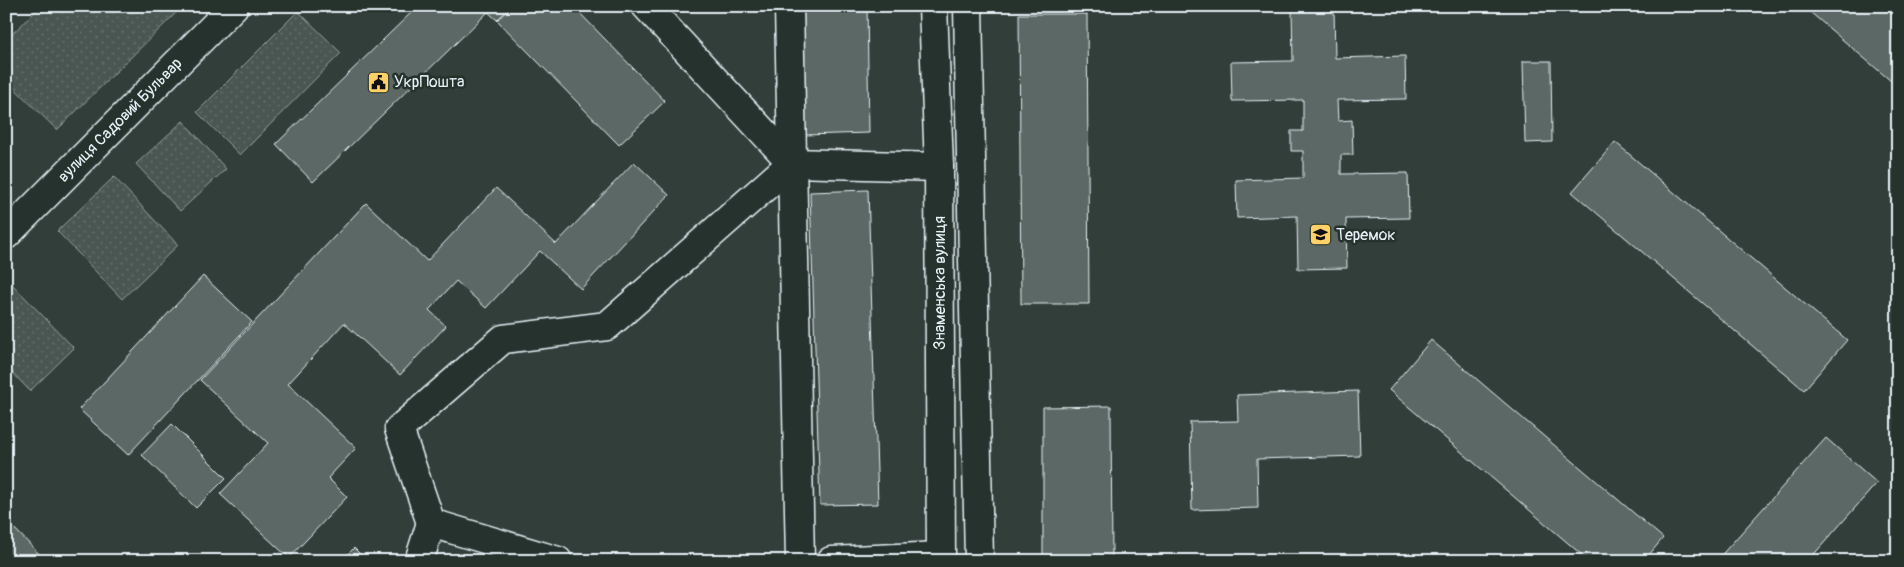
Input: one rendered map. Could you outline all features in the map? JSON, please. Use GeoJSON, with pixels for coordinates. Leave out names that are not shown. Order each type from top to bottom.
{"type":"FeatureCollection","features":[{"type":"Feature","properties":{"kind":"main road","name":"вулиця Садовий Бульвар"},"geometry":{"type":"LineString","coordinates":[[6,235],[234,6]]}},
{"type":"Feature","properties":{"kind":"main road"},"geometry":{"type":"LineString","coordinates":[[646,6],[792,163]]}},
{"type":"Feature","properties":{"kind":"main road"},"geometry":{"type":"LineString","coordinates":[[789,6],[800,561]]}},
{"type":"Feature","properties":{"kind":"main road","name":"Знаменська вулиця"},"geometry":{"type":"LineString","coordinates":[[933,6],[939,167],[941,558]]}},
{"type":"Feature","properties":{"kind":"main road","name":"Знаменська вулиця"},"geometry":{"type":"LineString","coordinates":[[968,6],[979,561]]}},
{"type":"Feature","properties":{"kind":"main road"},"geometry":{"type":"LineString","coordinates":[[419,561],[431,523],[399,429],[503,339],[607,326],[792,163],[939,167]]}},
{"type":"Feature","properties":{"kind":"main road"},"geometry":{"type":"LineString","coordinates":[[431,523],[558,561]]}},
{"type":"Feature","properties":{"kind":"main road"},"geometry":{"type":"LineString","coordinates":[[831,561],[941,558]]}},
{"type":"Feature","properties":{"kind":"shaded area"},"geometry":{"type":"Polygon","coordinates":[[[41,6],[183,6],[57,130],[6,80],[6,40],[41,6]]]}},
{"type":"Feature","properties":{"kind":"shaded area"},"geometry":{"type":"Polygon","coordinates":[[[298,11],[341,53],[240,155],[197,112],[298,11]]]}},
{"type":"Feature","properties":{"kind":"shaded area"},"geometry":{"type":"Polygon","coordinates":[[[183,121],[226,169],[180,211],[136,164],[183,121]]]}},
{"type":"Feature","properties":{"kind":"shaded area"},"geometry":{"type":"Polygon","coordinates":[[[114,177],[178,245],[122,299],[57,231],[114,177]]]}},
{"type":"Feature","properties":{"kind":"shaded area"},"geometry":{"type":"Polygon","coordinates":[[[10,282],[74,348],[30,391],[6,366],[6,286],[10,282]]]}},
{"type":"Feature","properties":{"kind":"building","name":"УкрПошта"},"geometry":{"type":"Polygon","coordinates":[[[418,6],[512,6],[497,20],[488,12],[313,182],[276,144],[418,6]]]}},
{"type":"Feature","properties":{"kind":"building"},"geometry":{"type":"Polygon","coordinates":[[[512,6],[573,6],[665,101],[619,145],[497,20],[512,6]]]}},
{"type":"Feature","properties":{"kind":"building"},"geometry":{"type":"Polygon","coordinates":[[[802,6],[867,6],[869,133],[805,135],[802,6]]]}},
{"type":"Feature","properties":{"kind":"building"},"geometry":{"type":"Polygon","coordinates":[[[1803,6],[1898,6],[1898,87],[1803,6]]]}},
{"type":"Feature","properties":{"kind":"building"},"geometry":{"type":"Polygon","coordinates":[[[1334,9],[1335,58],[1405,56],[1406,99],[1337,100],[1338,121],[1352,120],[1353,155],[1341,155],[1341,174],[1408,173],[1409,218],[1346,219],[1347,268],[1298,269],[1297,216],[1237,218],[1236,180],[1303,178],[1303,151],[1291,151],[1291,131],[1303,131],[1303,100],[1232,101],[1231,62],[1293,61],[1292,10],[1334,9]]]}},
{"type":"Feature","properties":{"kind":"building"},"geometry":{"type":"Polygon","coordinates":[[[1019,14],[1087,14],[1089,304],[1021,304],[1019,14]]]}},
{"type":"Feature","properties":{"kind":"building"},"geometry":{"type":"Polygon","coordinates":[[[1523,61],[1551,61],[1552,142],[1525,143],[1523,61]]]}},
{"type":"Feature","properties":{"kind":"building"},"geometry":{"type":"Polygon","coordinates":[[[1615,142],[1847,340],[1804,390],[1572,192],[1615,142]]]}},
{"type":"Feature","properties":{"kind":"building"},"geometry":{"type":"Polygon","coordinates":[[[634,162],[669,195],[581,289],[540,251],[486,308],[456,281],[429,310],[446,326],[400,375],[344,323],[288,384],[356,448],[328,478],[347,497],[289,558],[220,494],[268,443],[200,380],[366,203],[427,261],[496,188],[556,244],[634,162]]]}},
{"type":"Feature","properties":{"kind":"building"},"geometry":{"type":"Polygon","coordinates":[[[868,190],[878,504],[820,505],[810,192],[868,190]]]}},
{"type":"Feature","properties":{"kind":"building"},"geometry":{"type":"Polygon","coordinates":[[[203,276],[252,322],[128,455],[79,409],[203,276]]]}},
{"type":"Feature","properties":{"kind":"building"},"geometry":{"type":"Polygon","coordinates":[[[1431,340],[1663,538],[1644,561],[1589,561],[1389,390],[1431,340]]]}},
{"type":"Feature","properties":{"kind":"building"},"geometry":{"type":"Polygon","coordinates":[[[1358,391],[1360,456],[1257,459],[1258,508],[1192,510],[1190,422],[1238,421],[1237,395],[1358,391]]]}},
{"type":"Feature","properties":{"kind":"building"},"geometry":{"type":"Polygon","coordinates":[[[1111,406],[1112,561],[1043,561],[1043,407],[1111,406]]]}},
{"type":"Feature","properties":{"kind":"building"},"geometry":{"type":"Polygon","coordinates":[[[172,424],[226,478],[196,508],[142,455],[172,424]]]}},
{"type":"Feature","properties":{"kind":"building"},"geometry":{"type":"Polygon","coordinates":[[[1826,438],[1877,483],[1808,561],[1716,561],[1826,438]]]}},
{"type":"Feature","properties":{"kind":"building"},"geometry":{"type":"Polygon","coordinates":[[[6,520],[46,561],[6,561],[6,520]]]}},
{"type":"Feature","properties":{"kind":"building"},"geometry":{"type":"Polygon","coordinates":[[[354,548],[367,561],[341,561],[354,548]]]}},
{"type":"Feature","properties":{"kind":"place","name":"УкрПошта"},"geometry":{"type":"Point","coordinates":[378,82]}},
{"type":"Feature","properties":{"kind":"place","name":"Теремок"},"geometry":{"type":"Point","coordinates":[1320,235]}}]}
